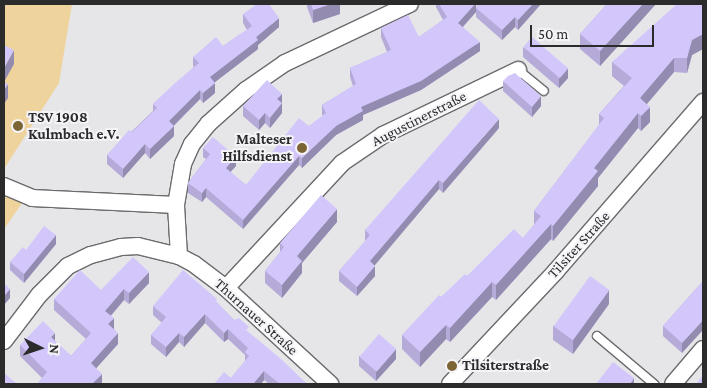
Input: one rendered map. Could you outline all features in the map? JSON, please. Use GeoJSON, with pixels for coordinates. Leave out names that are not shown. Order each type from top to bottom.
{"type":"FeatureCollection","features":[{"type":"Feature","properties":{"kind":"street"},"geometry":{"type":"LineString","coordinates":[[4,341],[68,266],[91,255],[121,247],[138,246],[179,256],[176,205],[182,164],[192,144],[246,90],[285,63],[410,4]]}},
{"type":"Feature","properties":{"kind":"street","name":"Augustinerstraße"},"geometry":{"type":"LineString","coordinates":[[226,288],[342,163],[383,135],[518,70]]}},
{"type":"Feature","properties":{"kind":"street","name":"Tilsiter Straße"},"geometry":{"type":"LineString","coordinates":[[450,384],[556,271],[700,111]]}},
{"type":"Feature","properties":{"kind":"street"},"geometry":{"type":"LineString","coordinates":[[4,186],[32,198],[176,205]]}},
{"type":"Feature","properties":{"kind":"street","name":"Thurnauer Straße"},"geometry":{"type":"LineString","coordinates":[[179,256],[226,288],[330,384]]}},
{"type":"Feature","properties":{"kind":"street"},"geometry":{"type":"LineString","coordinates":[[673,384],[703,349]]}},
{"type":"Feature","properties":{"kind":"lane"},"geometry":{"type":"LineString","coordinates":[[518,70],[544,91]]}},
{"type":"Feature","properties":{"kind":"lane"},"geometry":{"type":"LineString","coordinates":[[597,336],[654,384]]}},
{"type":"Feature","properties":{"kind":"shaded area","name":"TSV 1908 Kulmbach e.V."},"geometry":{"type":"Polygon","coordinates":[[[4,4],[72,4],[59,83],[4,169],[4,4]]]}},
{"type":"Feature","properties":{"kind":"shaded area"},"geometry":{"type":"Polygon","coordinates":[[[4,191],[25,199],[4,229],[4,191]]]}},
{"type":"Feature","properties":{"kind":"building"},"geometry":{"type":"Polygon","coordinates":[[[257,4],[269,4],[279,18],[256,37],[258,40],[210,77],[215,83],[203,93],[200,90],[169,121],[174,126],[150,149],[145,144],[123,169],[107,155],[129,130],[132,132],[157,108],[153,104],[199,63],[193,57],[216,37],[223,46],[252,26],[243,14],[257,4]]]}},
{"type":"Feature","properties":{"kind":"building"},"geometry":{"type":"Polygon","coordinates":[[[311,4],[331,4],[313,10],[311,4]]]}},
{"type":"Feature","properties":{"kind":"building"},"geometry":{"type":"Polygon","coordinates":[[[439,4],[475,4],[458,23],[480,42],[421,81],[361,107],[363,111],[336,126],[302,158],[299,156],[243,220],[206,188],[202,193],[188,183],[210,154],[203,148],[213,137],[236,157],[226,168],[246,185],[299,118],[309,126],[326,113],[322,105],[356,84],[350,68],[391,50],[381,28],[408,15],[419,37],[447,17],[439,4]]]}},
{"type":"Feature","properties":{"kind":"building"},"geometry":{"type":"Polygon","coordinates":[[[479,4],[533,4],[518,20],[515,17],[502,30],[476,8],[479,4]]]}},
{"type":"Feature","properties":{"kind":"building"},"geometry":{"type":"Polygon","coordinates":[[[607,4],[643,4],[600,51],[580,34],[607,4]]]}},
{"type":"Feature","properties":{"kind":"building"},"geometry":{"type":"Polygon","coordinates":[[[677,4],[703,4],[703,34],[692,40],[687,58],[674,58],[640,98],[650,107],[641,116],[638,113],[594,168],[598,171],[553,226],[551,224],[496,285],[492,282],[450,328],[446,325],[420,352],[402,335],[439,295],[441,297],[465,274],[467,276],[514,229],[523,238],[541,216],[534,211],[604,118],[599,114],[632,78],[612,62],[677,4]]]}},
{"type":"Feature","properties":{"kind":"building"},"geometry":{"type":"Polygon","coordinates":[[[532,37],[568,68],[560,78],[523,47],[532,37]]]}},
{"type":"Feature","properties":{"kind":"building"},"geometry":{"type":"Polygon","coordinates":[[[4,45],[14,50],[4,68],[4,45]]]}},
{"type":"Feature","properties":{"kind":"building"},"geometry":{"type":"Polygon","coordinates":[[[515,73],[541,96],[532,107],[503,81],[515,73]]]}},
{"type":"Feature","properties":{"kind":"building"},"geometry":{"type":"Polygon","coordinates":[[[267,80],[282,94],[277,99],[282,103],[270,118],[265,113],[259,120],[243,106],[267,80]]]}},
{"type":"Feature","properties":{"kind":"building"},"geometry":{"type":"Polygon","coordinates":[[[4,82],[8,84],[4,90],[4,82]]]}},
{"type":"Feature","properties":{"kind":"building"},"geometry":{"type":"Polygon","coordinates":[[[479,100],[499,119],[443,183],[439,180],[370,261],[375,266],[357,287],[339,271],[370,235],[365,230],[479,100]]]}},
{"type":"Feature","properties":{"kind":"building"},"geometry":{"type":"Polygon","coordinates":[[[321,195],[337,209],[297,256],[302,261],[282,285],[265,271],[284,247],[280,243],[321,195]]]}},
{"type":"Feature","properties":{"kind":"building"},"geometry":{"type":"Polygon","coordinates":[[[44,226],[56,235],[24,274],[10,262],[23,247],[26,250],[44,226]]]}},
{"type":"Feature","properties":{"kind":"building"},"geometry":{"type":"Polygon","coordinates":[[[133,257],[149,272],[129,293],[124,289],[105,311],[114,318],[108,324],[118,333],[91,363],[102,374],[92,384],[37,384],[47,372],[20,345],[43,321],[55,333],[51,337],[71,356],[91,333],[54,299],[80,270],[101,290],[133,257]]]}},
{"type":"Feature","properties":{"kind":"building"},"geometry":{"type":"Polygon","coordinates":[[[183,270],[217,299],[216,301],[234,320],[239,318],[249,327],[246,330],[307,384],[280,384],[264,371],[253,384],[214,384],[224,372],[231,378],[249,356],[245,352],[248,348],[228,329],[224,333],[205,314],[184,337],[179,333],[166,347],[151,335],[166,317],[153,306],[183,270]]]}},
{"type":"Feature","properties":{"kind":"building"},"geometry":{"type":"Polygon","coordinates":[[[590,276],[609,290],[573,340],[554,326],[590,276]]]}},
{"type":"Feature","properties":{"kind":"building"},"geometry":{"type":"Polygon","coordinates":[[[703,281],[703,320],[682,343],[663,326],[703,281]]]}},
{"type":"Feature","properties":{"kind":"building"},"geometry":{"type":"Polygon","coordinates":[[[4,283],[10,289],[4,296],[4,283]]]}},
{"type":"Feature","properties":{"kind":"building"},"geometry":{"type":"Polygon","coordinates":[[[379,334],[396,349],[377,372],[359,357],[379,334]]]}},
{"type":"Feature","properties":{"kind":"building"},"geometry":{"type":"Polygon","coordinates":[[[613,362],[634,378],[630,384],[596,384],[613,362]]]}},
{"type":"Feature","properties":{"kind":"building"},"geometry":{"type":"Polygon","coordinates":[[[4,373],[17,384],[4,384],[4,373]]]}},
{"type":"Feature","properties":{"kind":"building"},"geometry":{"type":"Polygon","coordinates":[[[703,375],[703,384],[696,384],[703,375]]]}},
{"type":"Feature","properties":{"kind":"place","name":"TSV 1908 Kulmbach e.V."},"geometry":{"type":"Point","coordinates":[18,126]}},
{"type":"Feature","properties":{"kind":"place","name":"Malteser Hilfsdienst"},"geometry":{"type":"Point","coordinates":[302,148]}},
{"type":"Feature","properties":{"kind":"place","name":"Tilsiterstraße"},"geometry":{"type":"Point","coordinates":[452,366]}}]}
